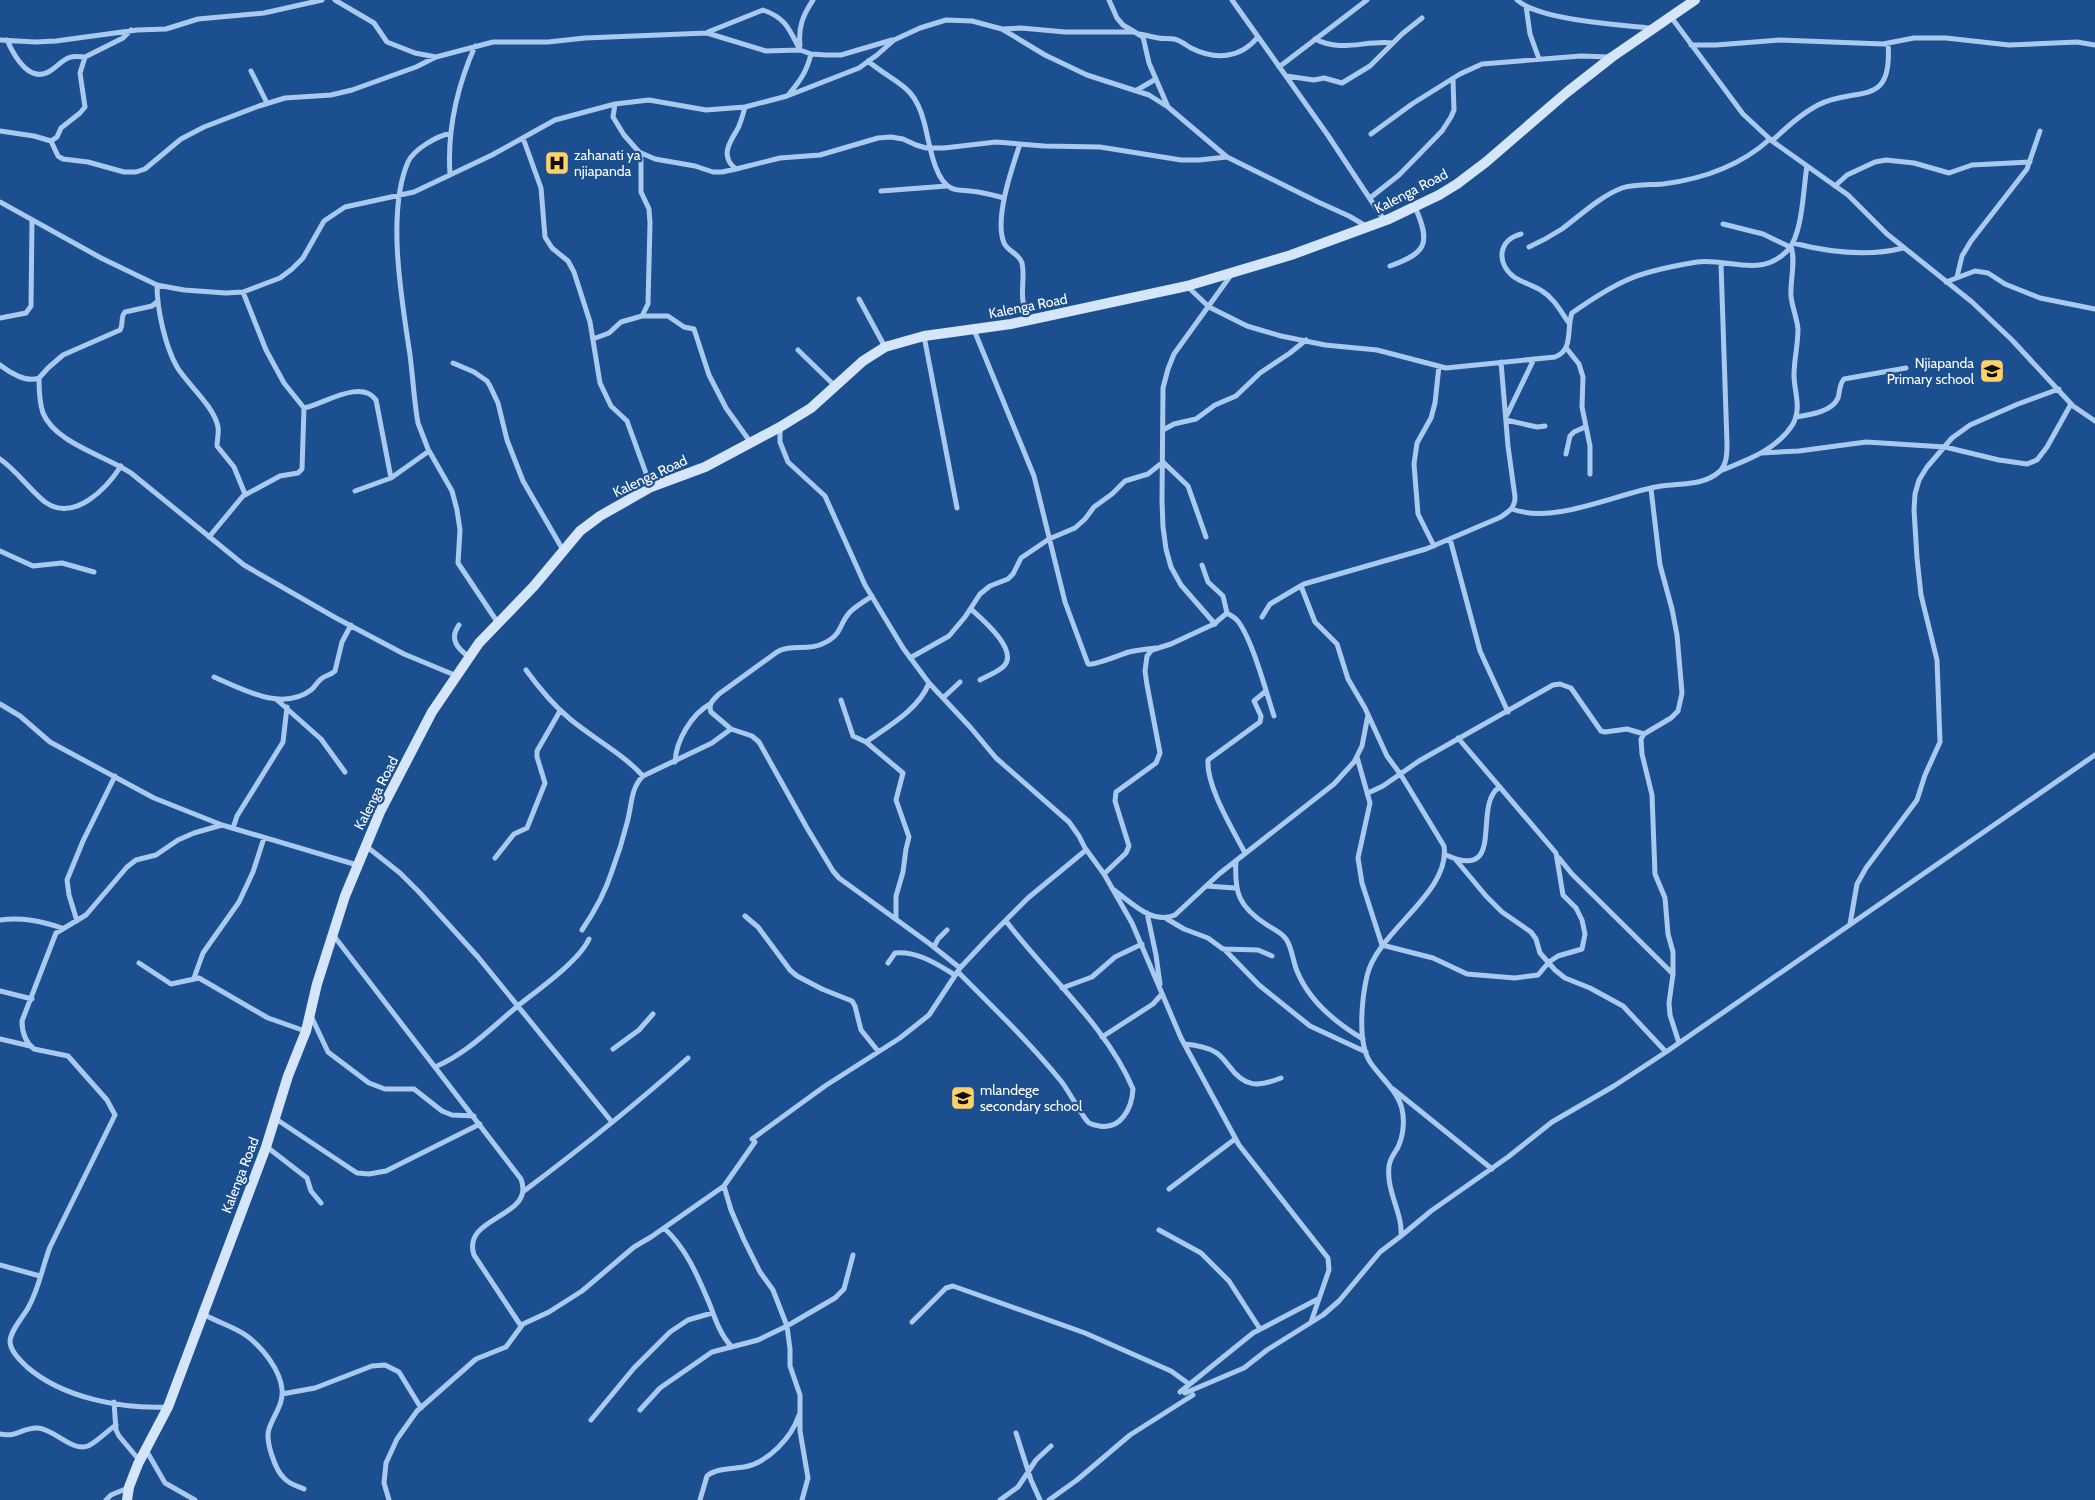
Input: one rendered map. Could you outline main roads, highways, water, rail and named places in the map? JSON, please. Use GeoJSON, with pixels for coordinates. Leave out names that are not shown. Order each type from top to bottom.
{"type":"FeatureCollection","features":[{"type":"Feature","properties":{"kind":"main road","name":"Kalenga Road"},"geometry":{"type":"LineString","coordinates":[[127,1500],[128,1488],[168,1407],[266,1147],[288,1076],[306,1031],[317,984],[357,865],[380,812],[432,712],[469,657],[479,643],[534,586],[580,531],[600,516],[651,487],[705,466],[751,444],[780,427],[811,408],[863,361],[884,347],[924,336],[1028,321],[1187,286],[1291,256],[1384,221],[1445,191],[1486,162],[1566,93],[1612,57],[1695,0]]}},
{"type":"Feature","properties":{"kind":"place","name":"zahanati ya njiapanda"},"geometry":{"type":"Point","coordinates":[557,163]}},
{"type":"Feature","properties":{"kind":"place","name":"Njiapanda Primary school"},"geometry":{"type":"Point","coordinates":[1992,371]}},
{"type":"Feature","properties":{"kind":"place","name":"mlandege secondary school"},"geometry":{"type":"Point","coordinates":[963,1098]}}]}
